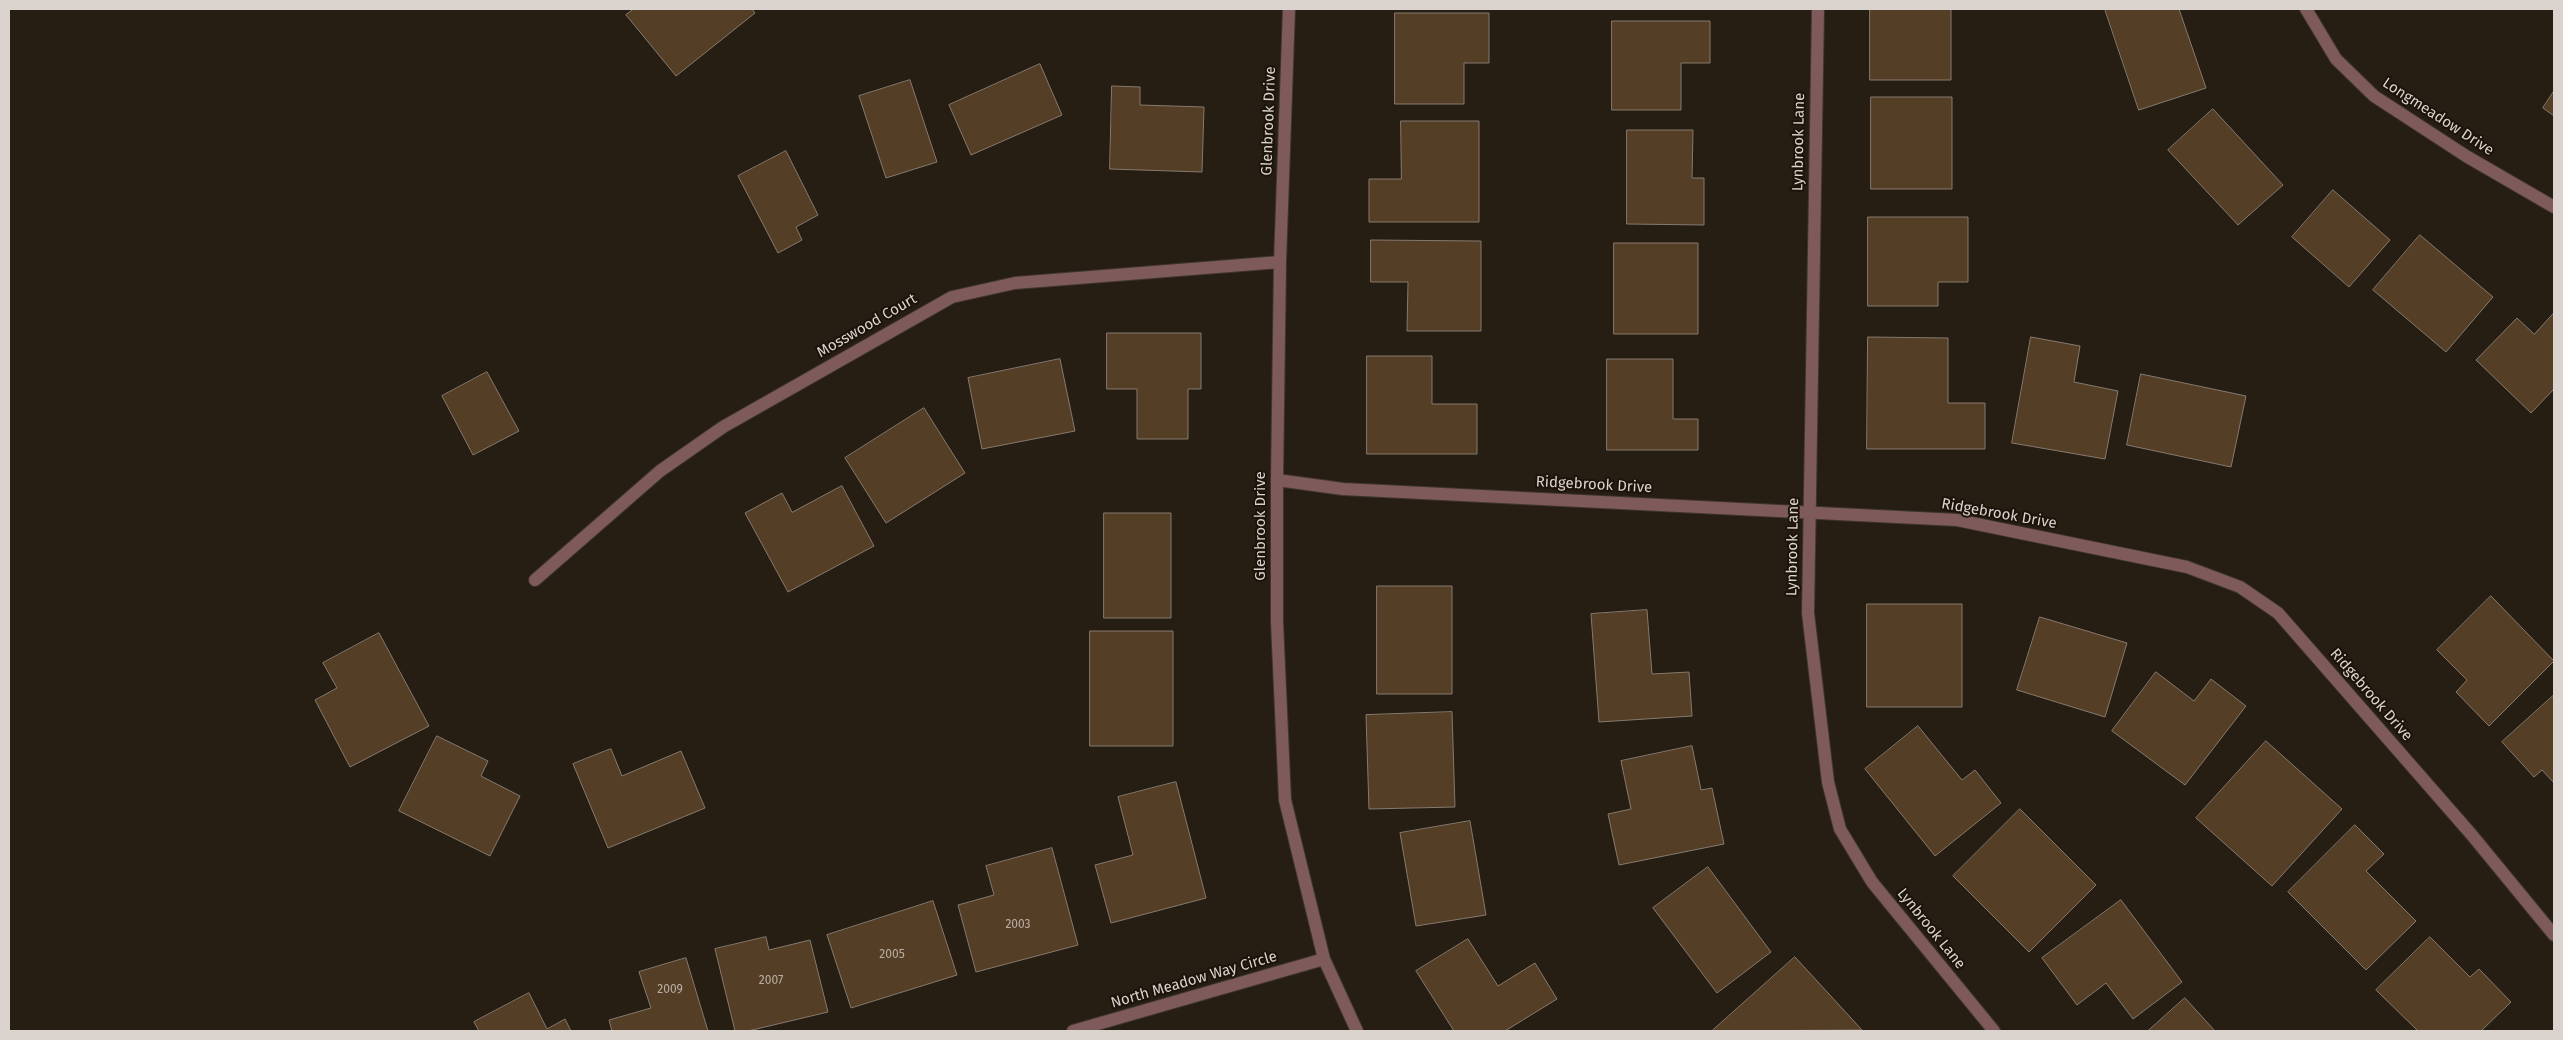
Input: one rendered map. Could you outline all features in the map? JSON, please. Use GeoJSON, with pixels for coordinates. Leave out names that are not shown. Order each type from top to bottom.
{"type":"FeatureCollection","features":[{"type":"Feature","properties":{"kind":"street","name":"Glenbrook Drive"},"geometry":{"type":"LineString","coordinates":[[1289,9],[1280,262],[1277,480],[1277,622],[1285,800],[1324,959],[1357,1031]]}},
{"type":"Feature","properties":{"kind":"street","name":"Lynbrook Lane"},"geometry":{"type":"LineString","coordinates":[[1818,9],[1808,613],[1828,782],[1840,829],[1872,882],[1994,1031]]}},
{"type":"Feature","properties":{"kind":"street","name":"Longmeadow Drive"},"geometry":{"type":"LineString","coordinates":[[2306,9],[2336,59],[2374,96],[2466,156],[2554,207]]}},
{"type":"Feature","properties":{"kind":"street","name":"Mosswood Court"},"geometry":{"type":"LineString","coordinates":[[535,580],[660,471],[722,427],[952,297],[1015,283],[1280,262]]}},
{"type":"Feature","properties":{"kind":"street","name":"Ridgebrook Drive"},"geometry":{"type":"LineString","coordinates":[[1277,480],[1343,489],[1957,520],[2187,566],[2240,587],[2278,614],[2471,834],[2554,935]]}},
{"type":"Feature","properties":{"kind":"street","name":"North Meadow Way Circle"},"geometry":{"type":"LineString","coordinates":[[1073,1031],[1324,959]]}},
{"type":"Feature","properties":{"kind":"building"},"geometry":{"type":"Polygon","coordinates":[[[634,9],[752,9],[755,13],[676,76],[626,15],[634,9]]]}},
{"type":"Feature","properties":{"kind":"building"},"geometry":{"type":"Polygon","coordinates":[[[1870,9],[1951,9],[1951,80],[1870,80],[1870,9]]]}},
{"type":"Feature","properties":{"kind":"building"},"geometry":{"type":"Polygon","coordinates":[[[2105,9],[2179,9],[2206,88],[2139,110],[2105,9]]]}},
{"type":"Feature","properties":{"kind":"building"},"geometry":{"type":"Polygon","coordinates":[[[1395,13],[1489,13],[1489,63],[1464,63],[1464,104],[1395,104],[1395,13]]]}},
{"type":"Feature","properties":{"kind":"building"},"geometry":{"type":"Polygon","coordinates":[[[1612,21],[1710,21],[1710,63],[1681,63],[1681,110],[1612,110],[1612,21]]]}},
{"type":"Feature","properties":{"kind":"building"},"geometry":{"type":"Polygon","coordinates":[[[1040,64],[1062,115],[971,155],[949,105],[1040,64]]]}},
{"type":"Feature","properties":{"kind":"building"},"geometry":{"type":"Polygon","coordinates":[[[910,80],[937,162],[886,178],[859,96],[910,80]]]}},
{"type":"Feature","properties":{"kind":"building"},"geometry":{"type":"Polygon","coordinates":[[[1112,86],[1140,87],[1140,105],[1204,107],[1202,172],[1110,169],[1112,86]]]}},
{"type":"Feature","properties":{"kind":"building"},"geometry":{"type":"Polygon","coordinates":[[[2554,91],[2554,116],[2543,108],[2554,91]]]}},
{"type":"Feature","properties":{"kind":"building"},"geometry":{"type":"Polygon","coordinates":[[[1871,97],[1952,97],[1952,189],[1871,189],[1871,97]]]}},
{"type":"Feature","properties":{"kind":"building"},"geometry":{"type":"Polygon","coordinates":[[[2213,109],[2283,185],[2238,225],[2168,150],[2213,109]]]}},
{"type":"Feature","properties":{"kind":"building"},"geometry":{"type":"Polygon","coordinates":[[[1401,121],[1479,121],[1479,222],[1369,222],[1369,179],[1401,179],[1401,121]]]}},
{"type":"Feature","properties":{"kind":"building"},"geometry":{"type":"Polygon","coordinates":[[[1627,130],[1693,130],[1692,178],[1704,178],[1704,225],[1627,224],[1627,130]]]}},
{"type":"Feature","properties":{"kind":"building"},"geometry":{"type":"Polygon","coordinates":[[[786,151],[818,215],[796,227],[802,240],[778,253],[738,176],[786,151]]]}},
{"type":"Feature","properties":{"kind":"building"},"geometry":{"type":"Polygon","coordinates":[[[2333,190],[2390,240],[2349,287],[2292,237],[2333,190]]]}},
{"type":"Feature","properties":{"kind":"building"},"geometry":{"type":"Polygon","coordinates":[[[1868,217],[1968,217],[1968,282],[1938,282],[1938,306],[1868,306],[1868,217]]]}},
{"type":"Feature","properties":{"kind":"building"},"geometry":{"type":"Polygon","coordinates":[[[2420,235],[2493,297],[2446,352],[2373,290],[2420,235]]]}},
{"type":"Feature","properties":{"kind":"building"},"geometry":{"type":"Polygon","coordinates":[[[1371,240],[1481,241],[1481,331],[1407,331],[1408,282],[1371,282],[1371,240]]]}},
{"type":"Feature","properties":{"kind":"building"},"geometry":{"type":"Polygon","coordinates":[[[1614,243],[1698,243],[1698,334],[1614,334],[1614,243]]]}},
{"type":"Feature","properties":{"kind":"building"},"geometry":{"type":"Polygon","coordinates":[[[2554,313],[2554,389],[2531,413],[2476,360],[2517,318],[2534,334],[2554,313]]]}},
{"type":"Feature","properties":{"kind":"building"},"geometry":{"type":"Polygon","coordinates":[[[1107,333],[1201,333],[1201,389],[1188,389],[1188,439],[1137,439],[1137,389],[1107,389],[1107,333]]]}},
{"type":"Feature","properties":{"kind":"building"},"geometry":{"type":"Polygon","coordinates":[[[1868,337],[1948,338],[1948,403],[1985,403],[1985,449],[1867,449],[1868,337]]]}},
{"type":"Feature","properties":{"kind":"building"},"geometry":{"type":"Polygon","coordinates":[[[2031,337],[2080,346],[2074,382],[2118,391],[2105,459],[2012,443],[2031,337]]]}},
{"type":"Feature","properties":{"kind":"building"},"geometry":{"type":"Polygon","coordinates":[[[1367,356],[1432,356],[1432,404],[1477,404],[1477,454],[1367,454],[1367,356]]]}},
{"type":"Feature","properties":{"kind":"building"},"geometry":{"type":"Polygon","coordinates":[[[1060,359],[1075,431],[982,449],[968,378],[1060,359]]]}},
{"type":"Feature","properties":{"kind":"building"},"geometry":{"type":"Polygon","coordinates":[[[1607,359],[1673,359],[1673,419],[1698,419],[1698,450],[1607,450],[1607,359]]]}},
{"type":"Feature","properties":{"kind":"building"},"geometry":{"type":"Polygon","coordinates":[[[487,372],[519,431],[473,455],[442,396],[487,372]]]}},
{"type":"Feature","properties":{"kind":"building"},"geometry":{"type":"Polygon","coordinates":[[[2141,374],[2246,396],[2231,467],[2127,445],[2141,374]]]}},
{"type":"Feature","properties":{"kind":"building"},"geometry":{"type":"Polygon","coordinates":[[[924,408],[965,473],[886,523],[845,458],[924,408]]]}},
{"type":"Feature","properties":{"kind":"building"},"geometry":{"type":"Polygon","coordinates":[[[842,486],[874,546],[788,592],[745,513],[782,493],[792,512],[842,486]]]}},
{"type":"Feature","properties":{"kind":"building"},"geometry":{"type":"Polygon","coordinates":[[[1104,513],[1171,513],[1171,618],[1104,618],[1104,513]]]}},
{"type":"Feature","properties":{"kind":"building"},"geometry":{"type":"Polygon","coordinates":[[[1377,586],[1452,586],[1452,694],[1377,694],[1377,586]]]}},
{"type":"Feature","properties":{"kind":"building"},"geometry":{"type":"Polygon","coordinates":[[[2491,596],[2554,661],[2489,726],[2456,692],[2467,680],[2437,650],[2491,596]]]}},
{"type":"Feature","properties":{"kind":"building"},"geometry":{"type":"Polygon","coordinates":[[[1867,604],[1962,604],[1962,707],[1867,707],[1867,604]]]}},
{"type":"Feature","properties":{"kind":"building"},"geometry":{"type":"Polygon","coordinates":[[[1647,610],[1652,674],[1689,672],[1692,716],[1599,722],[1591,614],[1647,610]]]}},
{"type":"Feature","properties":{"kind":"building"},"geometry":{"type":"Polygon","coordinates":[[[2040,617],[2127,643],[2105,717],[2017,690],[2040,617]]]}},
{"type":"Feature","properties":{"kind":"building"},"geometry":{"type":"Polygon","coordinates":[[[1090,631],[1173,631],[1173,746],[1090,746],[1090,631]]]}},
{"type":"Feature","properties":{"kind":"building"},"geometry":{"type":"Polygon","coordinates":[[[379,633],[429,726],[350,767],[315,700],[337,688],[323,663],[379,633]]]}},
{"type":"Feature","properties":{"kind":"building"},"geometry":{"type":"Polygon","coordinates":[[[2156,672],[2194,701],[2211,679],[2246,706],[2185,785],[2112,731],[2156,672]]]}},
{"type":"Feature","properties":{"kind":"building"},"geometry":{"type":"Polygon","coordinates":[[[2554,695],[2554,783],[2542,770],[2534,777],[2502,742],[2554,695]]]}},
{"type":"Feature","properties":{"kind":"building"},"geometry":{"type":"Polygon","coordinates":[[[1452,712],[1455,807],[1369,809],[1366,715],[1452,712]]]}},
{"type":"Feature","properties":{"kind":"building"},"geometry":{"type":"Polygon","coordinates":[[[1918,726],[1962,780],[1975,770],[2001,803],[1935,856],[1865,769],[1918,726]]]}},
{"type":"Feature","properties":{"kind":"building"},"geometry":{"type":"Polygon","coordinates":[[[437,736],[488,761],[481,776],[520,796],[490,856],[399,811],[437,736]]]}},
{"type":"Feature","properties":{"kind":"building"},"geometry":{"type":"Polygon","coordinates":[[[2266,741],[2342,809],[2272,886],[2196,818],[2266,741]]]}},
{"type":"Feature","properties":{"kind":"building"},"geometry":{"type":"Polygon","coordinates":[[[1692,746],[1701,790],[1712,788],[1724,844],[1619,865],[1608,814],[1631,809],[1621,761],[1692,746]]]}},
{"type":"Feature","properties":{"kind":"building"},"geometry":{"type":"Polygon","coordinates":[[[611,749],[622,776],[681,751],[705,808],[608,848],[573,764],[611,749]]]}},
{"type":"Feature","properties":{"kind":"building"},"geometry":{"type":"Polygon","coordinates":[[[1176,782],[1206,898],[1111,923],[1095,865],[1133,855],[1118,797],[1176,782]]]}},
{"type":"Feature","properties":{"kind":"building"},"geometry":{"type":"Polygon","coordinates":[[[2020,809],[2096,885],[2029,952],[1953,876],[2020,809]]]}},
{"type":"Feature","properties":{"kind":"building"},"geometry":{"type":"Polygon","coordinates":[[[1470,821],[1486,915],[1416,926],[1400,833],[1470,821]]]}},
{"type":"Feature","properties":{"kind":"building"},"geometry":{"type":"Polygon","coordinates":[[[2355,825],[2384,854],[2366,871],[2416,921],[2366,970],[2288,892],[2355,825]]]}},
{"type":"Feature","properties":{"kind":"building"},"geometry":{"type":"Polygon","coordinates":[[[1052,848],[1078,945],[976,972],[958,905],[994,895],[986,866],[1052,848]]]}},
{"type":"Feature","properties":{"kind":"building"},"geometry":{"type":"Polygon","coordinates":[[[1708,867],[1771,952],[1717,993],[1653,908],[1708,867]]]}},
{"type":"Feature","properties":{"kind":"building"},"geometry":{"type":"Polygon","coordinates":[[[2121,900],[2182,982],[2133,1019],[2106,983],[2077,1005],[2042,958],[2121,900]]]}},
{"type":"Feature","properties":{"kind":"building"},"geometry":{"type":"Polygon","coordinates":[[[933,901],[957,975],[851,1008],[827,935],[933,901]]]}},
{"type":"Feature","properties":{"kind":"building"},"geometry":{"type":"Polygon","coordinates":[[[766,937],[769,950],[810,940],[828,1012],[748,1031],[735,1031],[715,949],[766,937]]]}},
{"type":"Feature","properties":{"kind":"building"},"geometry":{"type":"Polygon","coordinates":[[[2430,937],[2470,977],[2479,969],[2511,1002],[2481,1031],[2418,1031],[2376,990],[2430,937]]]}},
{"type":"Feature","properties":{"kind":"building"},"geometry":{"type":"Polygon","coordinates":[[[1468,939],[1498,986],[1535,963],[1557,999],[1505,1031],[1454,1031],[1416,971],[1468,939]]]}},
{"type":"Feature","properties":{"kind":"building"},"geometry":{"type":"Polygon","coordinates":[[[1795,957],[1862,1030],[1712,1031],[1795,957]]]}},
{"type":"Feature","properties":{"kind":"building"},"geometry":{"type":"Polygon","coordinates":[[[686,958],[708,1031],[612,1031],[609,1020],[651,1008],[639,972],[686,958]]]}},
{"type":"Feature","properties":{"kind":"building"},"geometry":{"type":"Polygon","coordinates":[[[529,993],[547,1029],[565,1019],[571,1031],[479,1031],[474,1022],[529,993]]]}},
{"type":"Feature","properties":{"kind":"building"},"geometry":{"type":"Polygon","coordinates":[[[2185,998],[2215,1031],[2148,1031],[2185,998]]]}}]}
